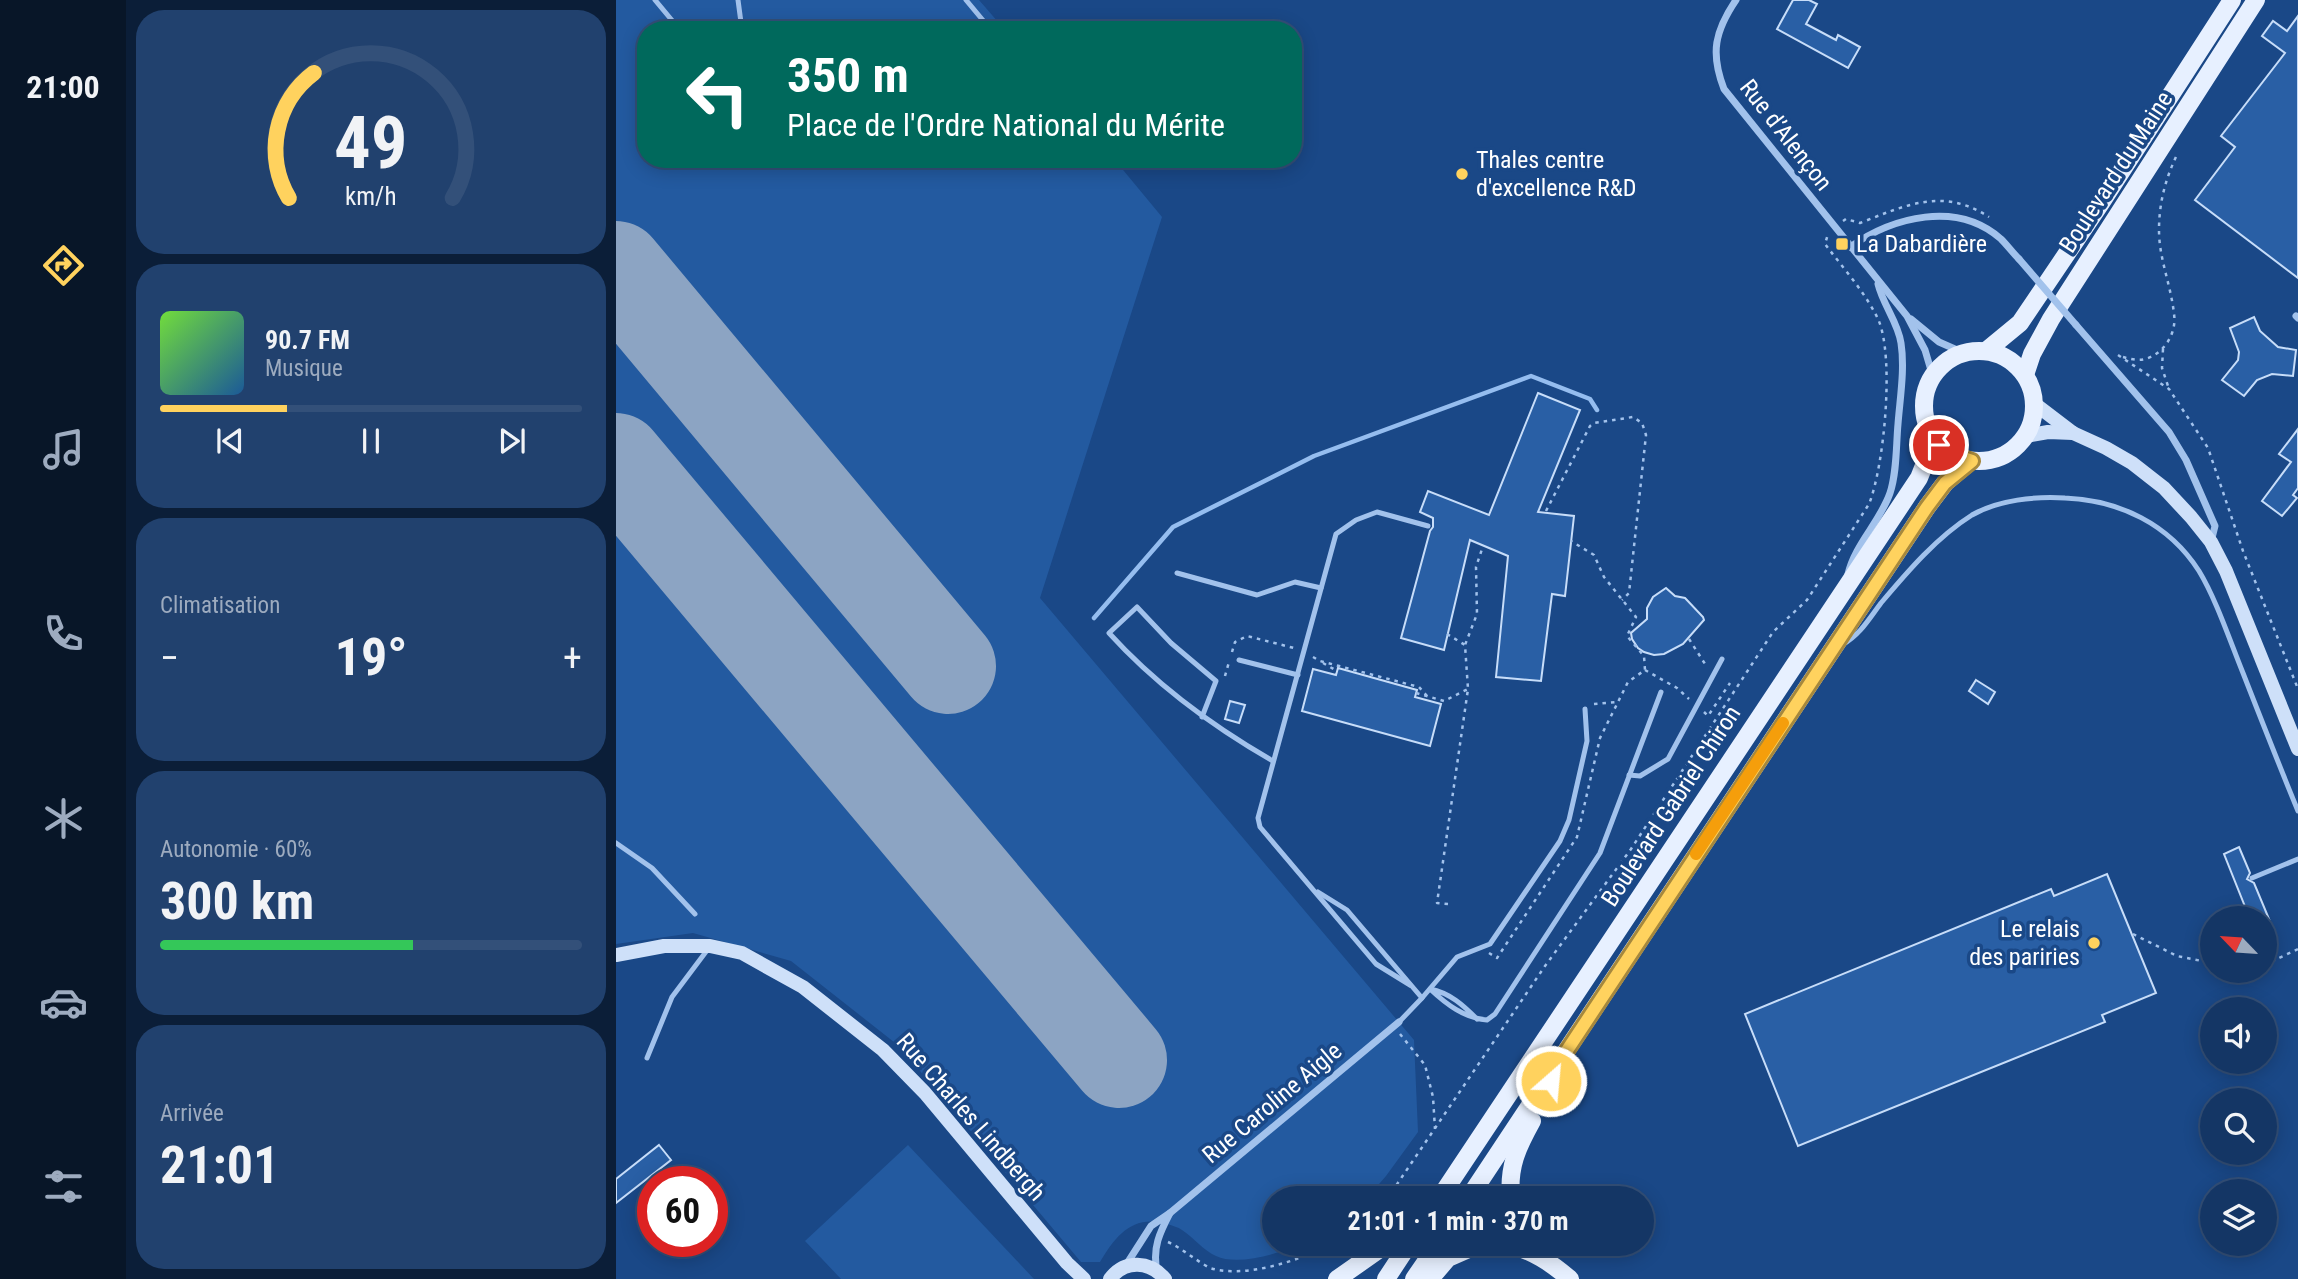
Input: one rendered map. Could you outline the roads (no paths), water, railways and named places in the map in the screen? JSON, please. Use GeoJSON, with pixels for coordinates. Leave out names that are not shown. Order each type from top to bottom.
{"type":"FeatureCollection","features":[{"type":"Feature","properties":{"kind":"main road","name":"Boulevard du Maine"},"geometry":{"type":"LineString","coordinates":[[1986,351],[2005,338],[2026,315],[2232,0]]}},
{"type":"Feature","properties":{"kind":"main road","name":"Boulevard du Maine"},"geometry":{"type":"LineString","coordinates":[[2025,375],[2032,354],[2051,319],[2256,0]]}},
{"type":"Feature","properties":{"kind":"main road"},"geometry":{"type":"LineString","coordinates":[[1986,351],[2001,355],[2025,375],[2035,404],[2033,421],[2016,448],[2003,457],[1972,461],[1949,453],[1932,435],[1924,406],[1926,391],[1941,367],[1964,354],[1986,351]]}},
{"type":"Feature","properties":{"kind":"main road","name":"Boulevard Gabriel Chiron"},"geometry":{"type":"LineString","coordinates":[[1448,1186],[1919,478],[1932,435]]}},
{"type":"Feature","properties":{"kind":"main road","name":"Boulevard Gabriel Chiron"},"geometry":{"type":"LineString","coordinates":[[1477,1186],[1927,507],[1945,483],[1972,461]]}},
{"type":"Feature","properties":{"kind":"main road"},"geometry":{"type":"LineString","coordinates":[[1511,1186],[1511,1169],[1519,1145],[1546,1096],[1556,1067]]}},
{"type":"Feature","properties":{"kind":"main road"},"geometry":{"type":"LineString","coordinates":[[1436,1186],[1450,1167],[1466,1158]]}},
{"type":"Feature","properties":{"kind":"main road"},"geometry":{"type":"LineString","coordinates":[[1337,1279],[1370,1256]]}},
{"type":"Feature","properties":{"kind":"main road"},"geometry":{"type":"LineString","coordinates":[[1386,1279],[1401,1256]]}},
{"type":"Feature","properties":{"kind":"main road"},"geometry":{"type":"LineString","coordinates":[[1414,1279],[1429,1256]]}},
{"type":"Feature","properties":{"kind":"main road"},"geometry":{"type":"LineString","coordinates":[[1430,1279],[1453,1256]]}},
{"type":"Feature","properties":{"kind":"main road"},"geometry":{"type":"LineString","coordinates":[[1538,1256],[1570,1279]]}},
{"type":"Feature","properties":{"kind":"main road"},"geometry":{"type":"LineString","coordinates":[[1556,1256],[1570,1279]]}},
{"type":"Feature","properties":{"kind":"street","name":"Rue d’Alençon"},"geometry":{"type":"LineString","coordinates":[[1736,0],[1720,29],[1715,47],[1718,74],[1724,89],[1907,317]]}},
{"type":"Feature","properties":{"kind":"street"},"geometry":{"type":"LineString","coordinates":[[1850,247],[1901,221],[1933,215],[1954,217],[1987,229],[2000,239],[2169,432],[2186,460],[2214,526],[2211,542]]}},
{"type":"Feature","properties":{"kind":"street"},"geometry":{"type":"LineString","coordinates":[[1844,587],[1851,562],[1886,504],[1894,478],[1902,366],[1901,342],[1895,322],[1881,298],[1877,280]]}},
{"type":"Feature","properties":{"kind":"street"},"geometry":{"type":"LineString","coordinates":[[1907,317],[1939,342],[1964,354]]}},
{"type":"Feature","properties":{"kind":"street"},"geometry":{"type":"LineString","coordinates":[[1907,317],[1925,350],[1933,377]]}},
{"type":"Feature","properties":{"kind":"street"},"geometry":{"type":"LineString","coordinates":[[2035,404],[2073,433],[2106,447],[2148,475],[2191,517],[2211,542],[2226,571],[2298,749]]}},
{"type":"Feature","properties":{"kind":"street"},"geometry":{"type":"LineString","coordinates":[[2026,436],[2048,432],[2073,433]]}},
{"type":"Feature","properties":{"kind":"street","name":"Rue Charles Lindbergh"},"geometry":{"type":"LineString","coordinates":[[616,955],[664,946],[710,946],[741,953],[768,966],[803,987],[883,1050],[925,1093],[1067,1264],[1081,1276],[1116,1273],[1142,1265],[1161,1275]]}},
{"type":"Feature","properties":{"kind":"street","name":"Rue Caroline Aigle"},"geometry":{"type":"LineString","coordinates":[[1116,1273],[1151,1226],[1396,1024]]}},
{"type":"Feature","properties":{"kind":"street","name":"Rue Caroline Aigle"},"geometry":{"type":"LineString","coordinates":[[1161,1275],[1155,1254],[1157,1238],[1170,1213]]}},
{"type":"Feature","properties":{"kind":"lane"},"geometry":{"type":"LineString","coordinates":[[655,0],[672,21]]}},
{"type":"Feature","properties":{"kind":"lane"},"geometry":{"type":"LineString","coordinates":[[738,0],[741,21]]}},
{"type":"Feature","properties":{"kind":"lane"},"geometry":{"type":"LineString","coordinates":[[966,0],[984,21]]}},
{"type":"Feature","properties":{"kind":"lane"},"geometry":{"type":"LineString","coordinates":[[1830,652],[1854,638],[1922,558],[1955,527],[1976,513],[2004,503],[2046,498],[2081,498],[2113,505],[2136,514],[2160,529],[2184,552],[2199,572],[2298,810]]}},
{"type":"Feature","properties":{"kind":"lane"},"geometry":{"type":"LineString","coordinates":[[1410,985],[1376,964],[1260,827],[1258,818],[1336,534],[1356,520],[1377,512],[1428,526]]}},
{"type":"Feature","properties":{"kind":"lane"},"geometry":{"type":"LineString","coordinates":[[1177,573],[1257,595],[1295,583],[1321,589]]}},
{"type":"Feature","properties":{"kind":"lane"},"geometry":{"type":"LineString","coordinates":[[1202,717],[1216,681],[1171,643],[1137,607],[1110,633],[1135,662],[1202,717],[1273,761]]}},
{"type":"Feature","properties":{"kind":"lane"},"geometry":{"type":"LineString","coordinates":[[1629,775],[1640,776],[1668,759],[1722,659]]}},
{"type":"Feature","properties":{"kind":"lane"},"geometry":{"type":"LineString","coordinates":[[1240,660],[1298,675]]}},
{"type":"Feature","properties":{"kind":"lane"},"geometry":{"type":"LineString","coordinates":[[1430,989],[1444,992],[1465,1006],[1477,1020],[1487,1020],[1503,1004],[1521,972],[1600,853],[1661,692]]}},
{"type":"Feature","properties":{"kind":"lane"},"geometry":{"type":"LineString","coordinates":[[1396,1024],[1457,957],[1490,944],[1560,841],[1569,820],[1586,747],[1585,709]]}},
{"type":"Feature","properties":{"kind":"lane"},"geometry":{"type":"LineString","coordinates":[[616,843],[652,868],[695,914]]}},
{"type":"Feature","properties":{"kind":"lane"},"geometry":{"type":"LineString","coordinates":[[2252,878],[2298,859]]}},
{"type":"Feature","properties":{"kind":"lane"},"geometry":{"type":"LineString","coordinates":[[1312,889],[1347,910],[1422,998]]}},
{"type":"Feature","properties":{"kind":"lane"},"geometry":{"type":"LineString","coordinates":[[647,1058],[672,997],[710,946]]}},
{"type":"Feature","properties":{"kind":"waterway"},"geometry":{"type":"LineString","coordinates":[[1094,618],[1173,527],[1314,456],[1531,376],[1590,399],[1597,410]]}},
{"type":"Feature","properties":{"kind":"place","name":"Thales centre d'excellence R&D"},"geometry":{"type":"Point","coordinates":[1462,174]}},
{"type":"Feature","properties":{"kind":"place","name":"La Dabardière"},"geometry":{"type":"Point","coordinates":[1842,244]}},
{"type":"Feature","properties":{"kind":"place","name":"Le relais des pariries"},"geometry":{"type":"Point","coordinates":[2094,943]}}]}
